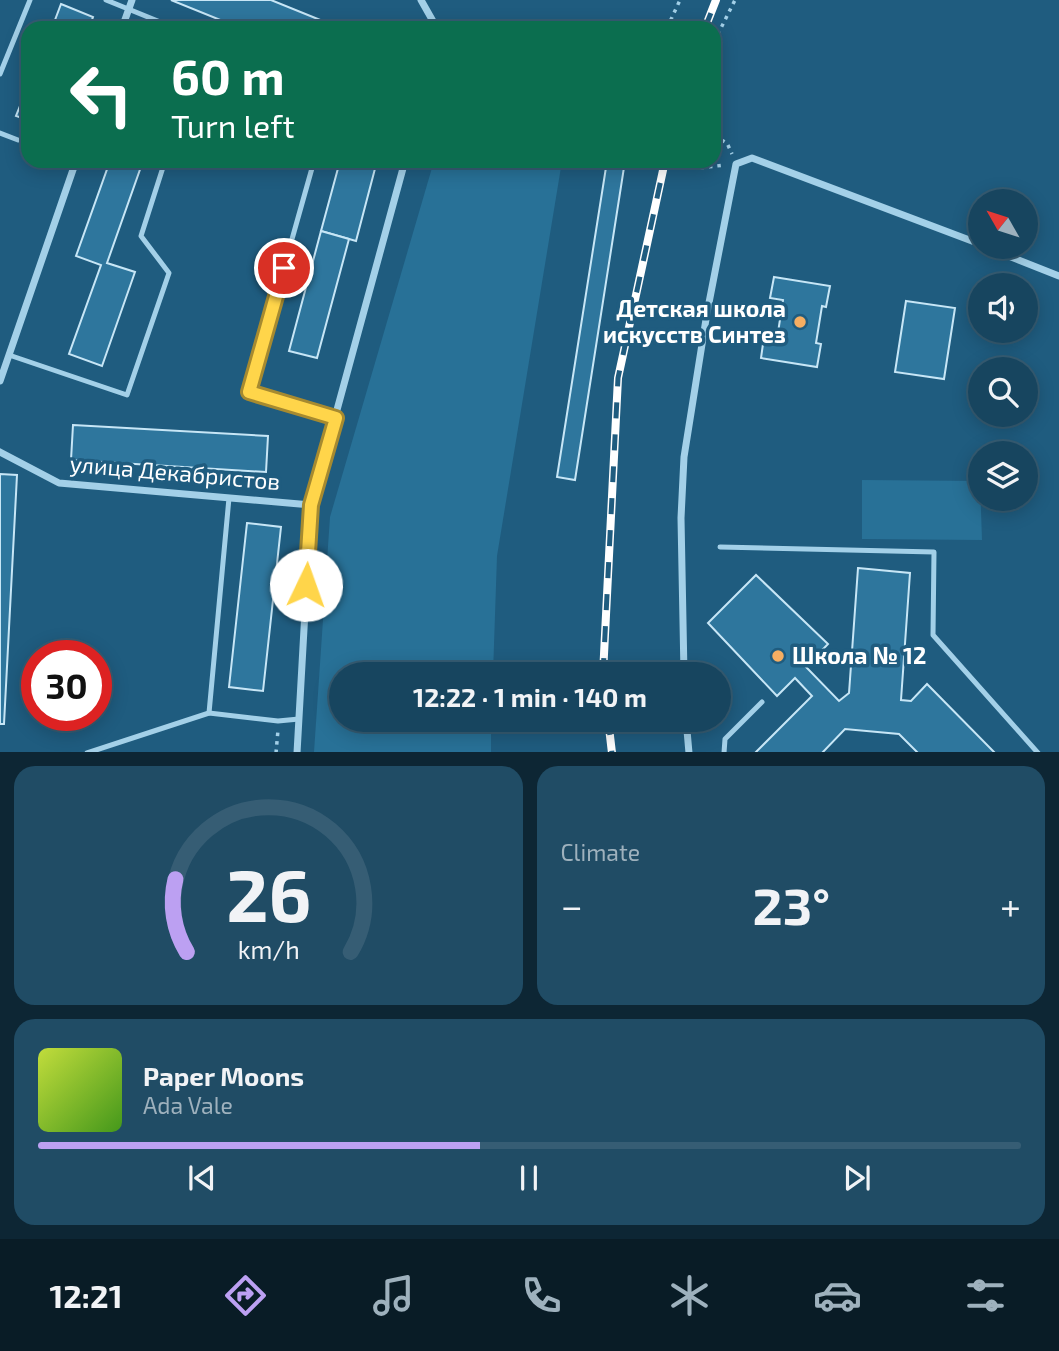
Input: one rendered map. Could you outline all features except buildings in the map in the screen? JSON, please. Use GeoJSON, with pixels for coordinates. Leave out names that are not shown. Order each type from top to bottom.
{"type":"FeatureCollection","features":[{"type":"Feature","properties":{"kind":"street"},"geometry":{"type":"LineString","coordinates":[[125,21],[132,0]]}},
{"type":"Feature","properties":{"kind":"street"},"geometry":{"type":"LineString","coordinates":[[421,0],[433,21]]}},
{"type":"Feature","properties":{"kind":"street"},"geometry":{"type":"LineString","coordinates":[[684,662],[681,518],[684,457],[736,164],[752,158],[968,239]]}},
{"type":"Feature","properties":{"kind":"street"},"geometry":{"type":"LineString","coordinates":[[0,381],[74,168]]}},
{"type":"Feature","properties":{"kind":"street"},"geometry":{"type":"LineString","coordinates":[[297,752],[311,505],[403,168]]}},
{"type":"Feature","properties":{"kind":"street"},"geometry":{"type":"LineString","coordinates":[[1016,259],[1059,276]]}},
{"type":"Feature","properties":{"kind":"street"},"geometry":{"type":"LineString","coordinates":[[0,354],[9,355]]}},
{"type":"Feature","properties":{"kind":"street","name":"улица Декабристов"},"geometry":{"type":"LineString","coordinates":[[0,452],[59,483],[311,505]]}},
{"type":"Feature","properties":{"kind":"street"},"geometry":{"type":"LineString","coordinates":[[687,732],[689,752]]}},
{"type":"Feature","properties":{"kind":"lane"},"geometry":{"type":"LineString","coordinates":[[21,21],[30,0]]}},
{"type":"Feature","properties":{"kind":"lane"},"geometry":{"type":"LineString","coordinates":[[106,0],[158,21]]}},
{"type":"Feature","properties":{"kind":"lane"},"geometry":{"type":"LineString","coordinates":[[0,74],[21,22]]}},
{"type":"Feature","properties":{"kind":"lane"},"geometry":{"type":"LineString","coordinates":[[0,133],[18,140]]}},
{"type":"Feature","properties":{"kind":"lane"},"geometry":{"type":"LineString","coordinates":[[9,355],[127,395],[169,273],[141,236],[163,168]]}},
{"type":"Feature","properties":{"kind":"lane"},"geometry":{"type":"LineString","coordinates":[[312,168],[249,392],[336,418]]}},
{"type":"Feature","properties":{"kind":"lane"},"geometry":{"type":"LineString","coordinates":[[209,713],[229,498]]}},
{"type":"Feature","properties":{"kind":"lane"},"geometry":{"type":"LineString","coordinates":[[720,547],[934,552],[933,635],[1038,752]]}},
{"type":"Feature","properties":{"kind":"lane"},"geometry":{"type":"LineString","coordinates":[[724,752],[725,739],[762,702]]}},
{"type":"Feature","properties":{"kind":"lane"},"geometry":{"type":"LineString","coordinates":[[87,752],[209,713],[278,721],[299,719]]}},
{"type":"Feature","properties":{"kind":"path"},"geometry":{"type":"LineString","coordinates":[[670,21],[680,0]]}},
{"type":"Feature","properties":{"kind":"path"},"geometry":{"type":"LineString","coordinates":[[721,28],[735,0]]}},
{"type":"Feature","properties":{"kind":"path"},"geometry":{"type":"LineString","coordinates":[[721,140],[727,143],[736,164],[721,166]]}},
{"type":"Feature","properties":{"kind":"path"},"geometry":{"type":"LineString","coordinates":[[276,752],[278,721]]}},
{"type":"Feature","properties":{"kind":"shaded area"},"geometry":{"type":"Polygon","coordinates":[[[432,168],[561,168],[497,556],[493,662],[329,662],[329,732],[491,732],[491,752],[314,752],[330,517],[432,168]]]}},
{"type":"Feature","properties":{"kind":"shaded area"},"geometry":{"type":"Polygon","coordinates":[[[862,480],[968,481],[968,511],[981,511],[982,540],[862,539],[862,480]]]}},
{"type":"Feature","properties":{"kind":"railway"},"geometry":{"type":"LineString","coordinates":[[708,21],[716,0]]}},
{"type":"Feature","properties":{"kind":"railway"},"geometry":{"type":"LineString","coordinates":[[604,662],[618,378],[663,168]]}},
{"type":"Feature","properties":{"kind":"railway"},"geometry":{"type":"LineString","coordinates":[[610,732],[612,752]]}},
{"type":"Feature","properties":{"kind":"place","name":"Детская школа искусств Синтез"},"geometry":{"type":"Point","coordinates":[800,322]}},
{"type":"Feature","properties":{"kind":"place","name":"Школа № 12"},"geometry":{"type":"Point","coordinates":[778,656]}},
{"type":"Feature","properties":{"kind":"route"},"geometry":{"type":"LineString","coordinates":[[284,268],[249,392],[336,418],[311,505],[306,585]]}}]}
